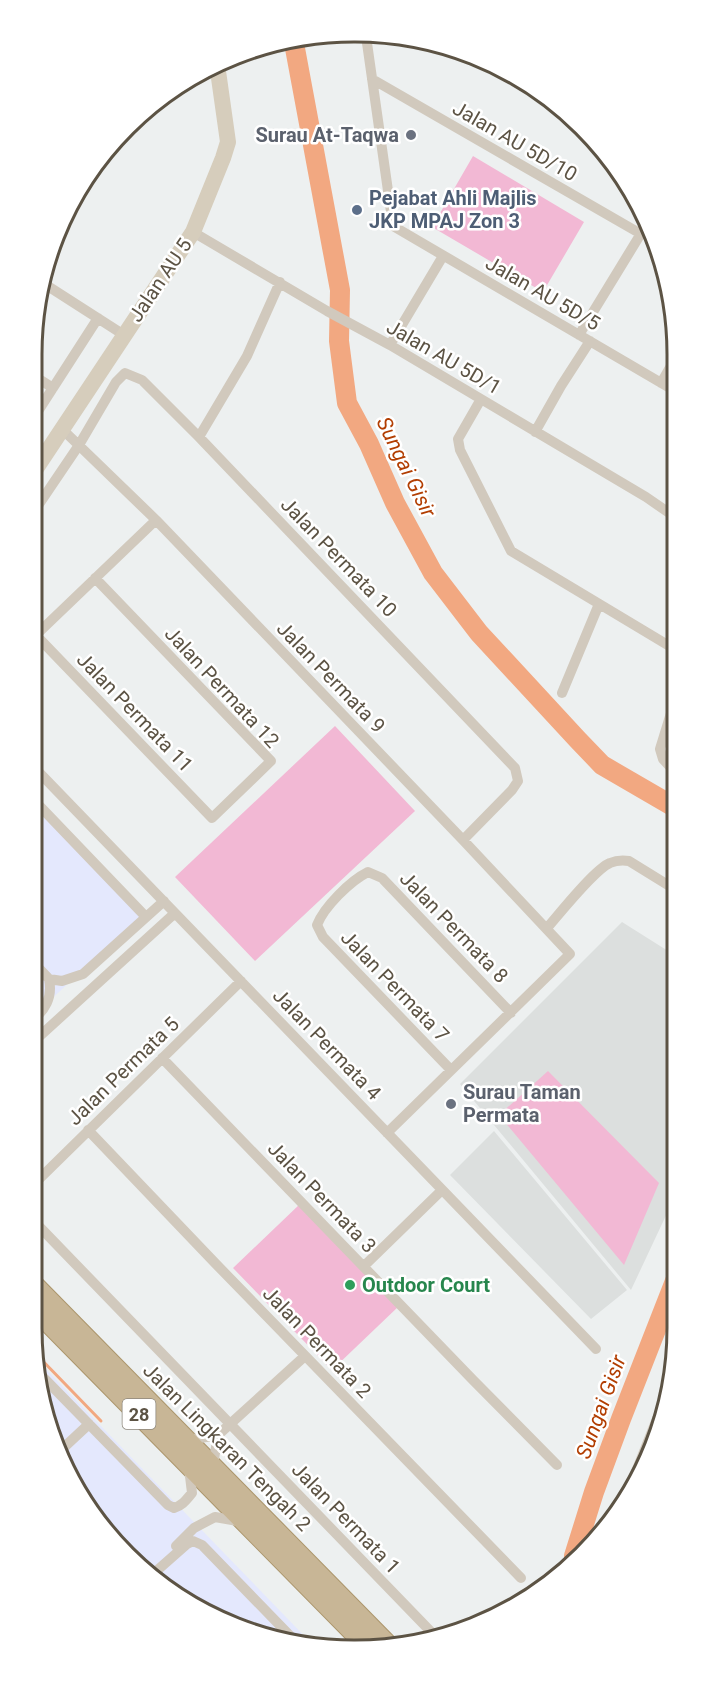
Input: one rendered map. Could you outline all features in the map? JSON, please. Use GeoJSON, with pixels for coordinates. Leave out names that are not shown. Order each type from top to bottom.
{"type":"FeatureCollection","features":[{"type":"Feature","properties":{"kind":"highway","name":"Jalan Lingkaran Tengah 2"},"geometry":{"type":"LineString","coordinates":[[42,1291],[382,1638]]}},
{"type":"Feature","properties":{"kind":"highway","name":"Jalan Lingkaran Tengah 2"},"geometry":{"type":"LineString","coordinates":[[42,1316],[360,1640]]}},
{"type":"Feature","properties":{"kind":"main road","name":"Jalan AU 5"},"geometry":{"type":"LineString","coordinates":[[42,460],[193,231],[228,142],[218,73]]}},
{"type":"Feature","properties":{"kind":"street"},"geometry":{"type":"LineString","coordinates":[[367,43],[372,79]]}},
{"type":"Feature","properties":{"kind":"street","name":"Jalan AU 5D/5"},"geometry":{"type":"LineString","coordinates":[[372,79],[393,226],[667,386]]}},
{"type":"Feature","properties":{"kind":"street","name":"Jalan AU 5D/10"},"geometry":{"type":"LineString","coordinates":[[372,79],[641,234]]}},
{"type":"Feature","properties":{"kind":"street","name":"Jalan AU 5D/1"},"geometry":{"type":"LineString","coordinates":[[193,231],[327,311],[390,345],[667,511]]}},
{"type":"Feature","properties":{"kind":"street"},"geometry":{"type":"LineString","coordinates":[[579,335],[641,234]]}},
{"type":"Feature","properties":{"kind":"street"},"geometry":{"type":"LineString","coordinates":[[390,345],[443,256]]}},
{"type":"Feature","properties":{"kind":"street"},"geometry":{"type":"LineString","coordinates":[[199,437],[247,356],[280,282]]}},
{"type":"Feature","properties":{"kind":"street"},"geometry":{"type":"LineString","coordinates":[[50,287],[124,335]]}},
{"type":"Feature","properties":{"kind":"street"},"geometry":{"type":"LineString","coordinates":[[42,406],[98,318]]}},
{"type":"Feature","properties":{"kind":"street"},"geometry":{"type":"LineString","coordinates":[[535,432],[590,341]]}},
{"type":"Feature","properties":{"kind":"street"},"geometry":{"type":"LineString","coordinates":[[661,382],[667,372]]}},
{"type":"Feature","properties":{"kind":"street","name":"Jalan Permata 10"},"geometry":{"type":"LineString","coordinates":[[79,445],[116,382],[126,373],[142,380],[199,437],[515,768],[518,781],[512,790],[463,840]]}},
{"type":"Feature","properties":{"kind":"street"},"geometry":{"type":"LineString","coordinates":[[42,381],[53,388]]}},
{"type":"Feature","properties":{"kind":"street"},"geometry":{"type":"LineString","coordinates":[[481,399],[458,439],[460,450],[511,551],[667,645]]}},
{"type":"Feature","properties":{"kind":"street","name":"Jalan Permata 9"},"geometry":{"type":"LineString","coordinates":[[62,429],[156,520],[570,954],[511,1013]]}},
{"type":"Feature","properties":{"kind":"street"},"geometry":{"type":"LineString","coordinates":[[42,501],[79,445]]}},
{"type":"Feature","properties":{"kind":"street"},"geometry":{"type":"LineString","coordinates":[[42,625],[156,520]]}},
{"type":"Feature","properties":{"kind":"street","name":"Jalan Permata 12"},"geometry":{"type":"LineString","coordinates":[[95,578],[271,761],[212,818]]}},
{"type":"Feature","properties":{"kind":"street"},"geometry":{"type":"LineString","coordinates":[[561,693],[599,604]]}},
{"type":"Feature","properties":{"kind":"street","name":"Jalan Permata 11"},"geometry":{"type":"LineString","coordinates":[[42,640],[212,818]]}},
{"type":"Feature","properties":{"kind":"street"},"geometry":{"type":"LineString","coordinates":[[667,726],[660,749],[667,763]]}},
{"type":"Feature","properties":{"kind":"street","name":"Jalan Permata 4"},"geometry":{"type":"LineString","coordinates":[[42,774],[596,1349]]}},
{"type":"Feature","properties":{"kind":"street"},"geometry":{"type":"LineString","coordinates":[[42,808],[146,917]]}},
{"type":"Feature","properties":{"kind":"street"},"geometry":{"type":"LineString","coordinates":[[547,928],[597,872],[609,863],[629,861],[667,884]]}},
{"type":"Feature","properties":{"kind":"street","name":"Jalan Permata 7"},"geometry":{"type":"LineString","coordinates":[[368,872],[358,877],[322,913],[317,925],[323,937],[452,1070]]}},
{"type":"Feature","properties":{"kind":"street","name":"Jalan Permata 8"},"geometry":{"type":"LineString","coordinates":[[368,872],[382,878],[511,1013]]}},
{"type":"Feature","properties":{"kind":"street"},"geometry":{"type":"LineString","coordinates":[[42,971],[50,979],[62,981],[83,974],[164,901]]}},
{"type":"Feature","properties":{"kind":"street"},"geometry":{"type":"LineString","coordinates":[[42,1035],[175,913]]}},
{"type":"Feature","properties":{"kind":"street"},"geometry":{"type":"LineString","coordinates":[[42,1013],[50,994],[50,979]]}},
{"type":"Feature","properties":{"kind":"street","name":"Jalan Permata 5"},"geometry":{"type":"LineString","coordinates":[[42,1177],[241,981]]}},
{"type":"Feature","properties":{"kind":"street"},"geometry":{"type":"LineString","coordinates":[[387,1133],[511,1013]]}},
{"type":"Feature","properties":{"kind":"street","name":"Jalan Permata 3"},"geometry":{"type":"LineString","coordinates":[[162,1058],[557,1465]]}},
{"type":"Feature","properties":{"kind":"street","name":"Jalan Permata 2"},"geometry":{"type":"LineString","coordinates":[[88,1130],[521,1578]]}},
{"type":"Feature","properties":{"kind":"street"},"geometry":{"type":"LineString","coordinates":[[364,1266],[442,1190]]}},
{"type":"Feature","properties":{"kind":"street","name":"Jalan Permata 1"},"geometry":{"type":"LineString","coordinates":[[42,1228],[430,1630]]}},
{"type":"Feature","properties":{"kind":"street"},"geometry":{"type":"LineString","coordinates":[[189,1440],[218,1435],[305,1356]]}},
{"type":"Feature","properties":{"kind":"street"},"geometry":{"type":"LineString","coordinates":[[47,1381],[168,1505],[174,1508],[185,1502],[192,1493],[189,1465]]}},
{"type":"Feature","properties":{"kind":"street"},"geometry":{"type":"LineString","coordinates":[[66,1446],[89,1424]]}},
{"type":"Feature","properties":{"kind":"street"},"geometry":{"type":"LineString","coordinates":[[213,1465],[218,1435]]}},
{"type":"Feature","properties":{"kind":"street"},"geometry":{"type":"LineString","coordinates":[[156,1569],[194,1528],[205,1522],[215,1517],[246,1523]]}},
{"type":"Feature","properties":{"kind":"street"},"geometry":{"type":"LineString","coordinates":[[198,1543],[205,1522]]}},
{"type":"Feature","properties":{"kind":"street"},"geometry":{"type":"LineString","coordinates":[[157,1569],[187,1544],[198,1543]]}},
{"type":"Feature","properties":{"kind":"street"},"geometry":{"type":"LineString","coordinates":[[198,1543],[287,1632]]}},
{"type":"Feature","properties":{"kind":"shaded area"},"geometry":{"type":"Polygon","coordinates":[[[473,156],[584,222],[543,292],[432,227],[473,156]]]}},
{"type":"Feature","properties":{"kind":"shaded area"},"geometry":{"type":"Polygon","coordinates":[[[335,726],[415,811],[255,961],[175,877],[335,726]]]}},
{"type":"Feature","properties":{"kind":"shaded area"},"geometry":{"type":"Polygon","coordinates":[[[42,814],[140,917],[42,1008],[42,814]]]}},
{"type":"Feature","properties":{"kind":"shaded area"},"geometry":{"type":"Polygon","coordinates":[[[622,922],[667,950],[667,1213],[631,1290],[460,1084],[622,922]]]}},
{"type":"Feature","properties":{"kind":"shaded area"},"geometry":{"type":"Polygon","coordinates":[[[548,1071],[659,1183],[624,1265],[499,1115],[548,1071]]]}},
{"type":"Feature","properties":{"kind":"shaded area"},"geometry":{"type":"Polygon","coordinates":[[[494,1131],[627,1290],[591,1319],[450,1175],[494,1131]]]}},
{"type":"Feature","properties":{"kind":"shaded area"},"geometry":{"type":"Polygon","coordinates":[[[301,1203],[399,1306],[332,1370],[233,1268],[301,1203]]]}},
{"type":"Feature","properties":{"kind":"shaded area"},"geometry":{"type":"Polygon","coordinates":[[[45,1368],[304,1635],[254,1623],[216,1608],[164,1575],[120,1534],[95,1501],[74,1466],[53,1408],[45,1368]]]}},
{"type":"Feature","properties":{"kind":"waterway","name":"Sungai Gisir"},"geometry":{"type":"LineString","coordinates":[[295,48],[340,290],[339,341],[347,403],[369,444],[395,503],[433,573],[479,633],[602,765],[667,803]]}},
{"type":"Feature","properties":{"kind":"waterway","name":"Sungai Gisir"},"geometry":{"type":"LineString","coordinates":[[577,1546],[594,1492],[667,1302]]}},
{"type":"Feature","properties":{"kind":"waterway"},"geometry":{"type":"LineString","coordinates":[[44,1363],[101,1421]]}},
{"type":"Feature","properties":{"kind":"place","name":"Surau At-Taqwa"},"geometry":{"type":"Point","coordinates":[411,135]}},
{"type":"Feature","properties":{"kind":"place","name":"Pejabat Ahli Majlis JKP MPAJ Zon 3"},"geometry":{"type":"Point","coordinates":[357,210]}},
{"type":"Feature","properties":{"kind":"place","name":"Surau Taman Permata"},"geometry":{"type":"Point","coordinates":[451,1104]}},
{"type":"Feature","properties":{"kind":"place","name":"Outdoor Court"},"geometry":{"type":"Point","coordinates":[350,1285]}}]}
